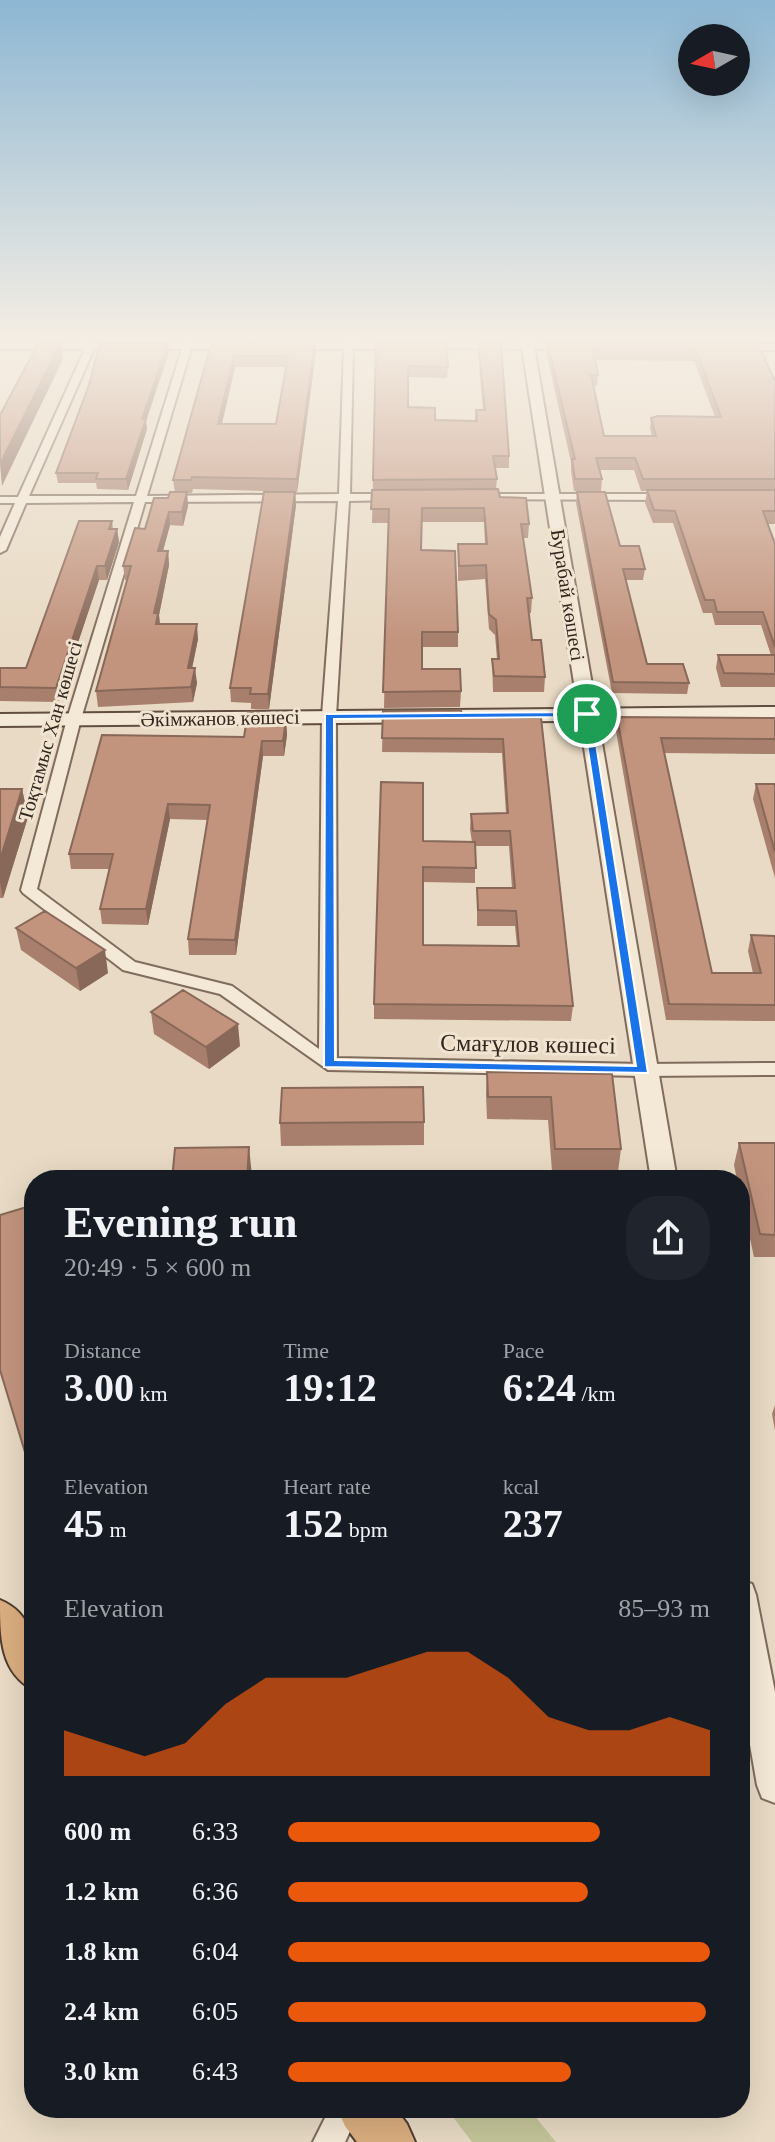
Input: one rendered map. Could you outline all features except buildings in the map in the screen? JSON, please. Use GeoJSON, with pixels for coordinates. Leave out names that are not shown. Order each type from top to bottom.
{"type":"FeatureCollection","features":[{"type":"Feature","properties":{"kind":"highway"},"geometry":{"type":"LineString","coordinates":[[0,1620],[24,1655]]}},
{"type":"Feature","properties":{"kind":"highway"},"geometry":{"type":"LineString","coordinates":[[371,2118],[389,2142]]}},
{"type":"Feature","properties":{"kind":"main road","name":"Әкімжанов көшесі"},"geometry":{"type":"LineString","coordinates":[[0,720],[775,713]]}},
{"type":"Feature","properties":{"kind":"street"},"geometry":{"type":"LineString","coordinates":[[0,550],[46,441]]}},
{"type":"Feature","properties":{"kind":"street","name":"Тоқтамыс Хан көшесі"},"geometry":{"type":"LineString","coordinates":[[158,441],[74,719],[29,890],[129,966],[226,990],[328,1064]]}},
{"type":"Feature","properties":{"kind":"street"},"geometry":{"type":"LineString","coordinates":[[328,1064],[329,716],[346,441]]}},
{"type":"Feature","properties":{"kind":"street","name":"Бурабай көшесі"},"geometry":{"type":"LineString","coordinates":[[544,441],[643,1070],[662,1170]]}},
{"type":"Feature","properties":{"kind":"street"},"geometry":{"type":"LineString","coordinates":[[0,500],[404,497]]}},
{"type":"Feature","properties":{"kind":"street"},"geometry":{"type":"LineString","coordinates":[[478,497],[680,497]]}},
{"type":"Feature","properties":{"kind":"street","name":"Смағұлов көшесі"},"geometry":{"type":"LineString","coordinates":[[328,1064],[643,1070],[775,1069]]}},
{"type":"Feature","properties":{"kind":"street"},"geometry":{"type":"LineString","coordinates":[[750,1649],[775,1785]]}},
{"type":"Feature","properties":{"kind":"street"},"geometry":{"type":"LineString","coordinates":[[329,2142],[341,2118]]}},
{"type":"Feature","properties":{"kind":"green space"},"geometry":{"type":"Polygon","coordinates":[[[454,2118],[536,2118],[556,2142],[472,2142],[454,2118]]]}},
{"type":"Feature","properties":{"kind":"route"},"geometry":{"type":"LineString","coordinates":[[587,714],[643,1070],[328,1064],[329,716],[587,714]]}}]}
